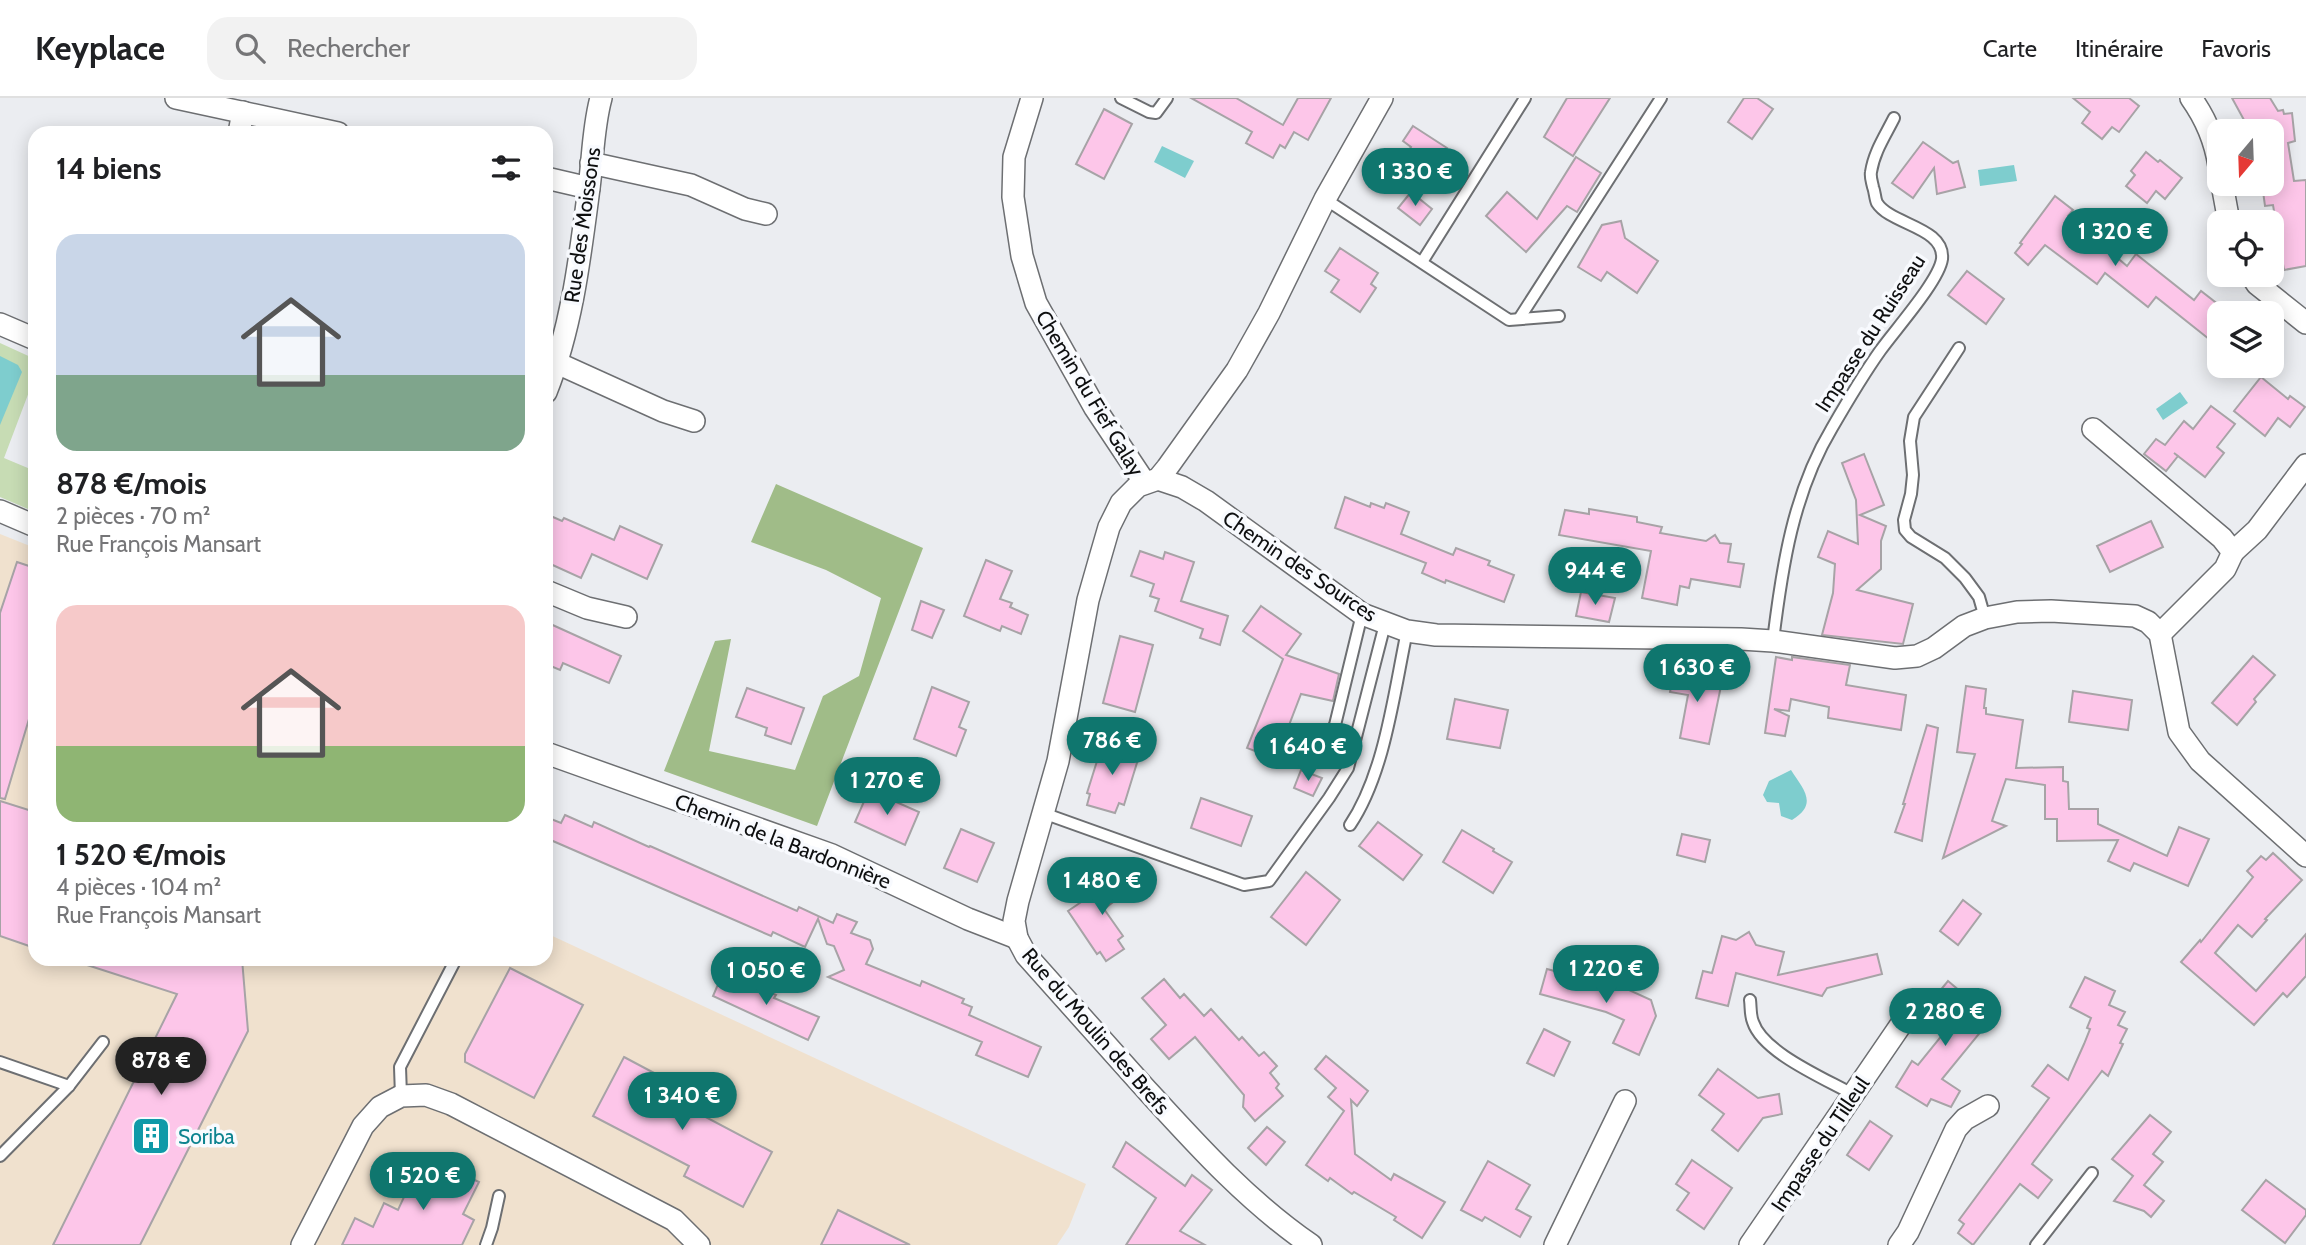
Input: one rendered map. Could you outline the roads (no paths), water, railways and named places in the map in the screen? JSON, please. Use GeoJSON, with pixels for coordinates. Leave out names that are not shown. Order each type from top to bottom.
{"type":"FeatureCollection","features":[{"type":"Feature","properties":{"kind":"street"},"geometry":{"type":"LineString","coordinates":[[176,98],[241,123],[270,126]]}},
{"type":"Feature","properties":{"kind":"street","name":"Rue des Moissons"},"geometry":{"type":"LineString","coordinates":[[553,374],[570,313],[601,98]]}},
{"type":"Feature","properties":{"kind":"street","name":"Chemin du Fief Galay"},"geometry":{"type":"LineString","coordinates":[[1032,98],[1014,157],[1013,197],[1022,256],[1032,291],[1036,303],[1095,408],[1152,481]]}},
{"type":"Feature","properties":{"kind":"street","name":"Rue du Moulin des Brefs"},"geometry":{"type":"LineString","coordinates":[[1311,1245],[1247,1195],[1202,1150],[1026,955],[1017,938],[1014,921],[1017,901],[1058,761],[1088,600],[1109,527],[1121,503],[1129,494],[1152,481],[1237,370],[1269,313],[1325,199],[1382,98]]}},
{"type":"Feature","properties":{"kind":"street"},"geometry":{"type":"LineString","coordinates":[[2191,98],[2207,123]]}},
{"type":"Feature","properties":{"kind":"street"},"geometry":{"type":"LineString","coordinates":[[591,163],[691,185],[745,209],[766,214]]}},
{"type":"Feature","properties":{"kind":"street"},"geometry":{"type":"LineString","coordinates":[[553,180],[589,188]]}},
{"type":"Feature","properties":{"kind":"street"},"geometry":{"type":"LineString","coordinates":[[2262,287],[2306,323]]}},
{"type":"Feature","properties":{"kind":"street"},"geometry":{"type":"LineString","coordinates":[[0,324],[28,336]]}},
{"type":"Feature","properties":{"kind":"street"},"geometry":{"type":"LineString","coordinates":[[557,363],[663,411],[694,421]]}},
{"type":"Feature","properties":{"kind":"street"},"geometry":{"type":"LineString","coordinates":[[2092,429],[2222,538],[2233,552]]}},
{"type":"Feature","properties":{"kind":"street"},"geometry":{"type":"LineString","coordinates":[[2306,465],[2257,530],[2233,552],[2225,569],[2160,634],[2179,732],[2200,761],[2306,856]]}},
{"type":"Feature","properties":{"kind":"street","name":"Chemin des Sources"},"geometry":{"type":"LineString","coordinates":[[1152,481],[1182,488],[1206,501],[1362,614],[1407,631],[1436,635],[1773,641],[1895,658],[1917,656],[1934,648],[1964,626],[1985,618],[2017,612],[2051,611],[2135,616],[2148,622],[2160,634]]}},
{"type":"Feature","properties":{"kind":"street"},"geometry":{"type":"LineString","coordinates":[[0,511],[28,523]]}},
{"type":"Feature","properties":{"kind":"street"},"geometry":{"type":"LineString","coordinates":[[553,594],[587,608],[625,617]]}},
{"type":"Feature","properties":{"kind":"street","name":"Chemin de la Bardonnière"},"geometry":{"type":"LineString","coordinates":[[553,755],[832,855],[968,919],[1017,938]]}},
{"type":"Feature","properties":{"kind":"street","name":"Impasse du Tilleul"},"geometry":{"type":"LineString","coordinates":[[1750,1245],[1913,1007]]}},
{"type":"Feature","properties":{"kind":"street"},"geometry":{"type":"LineString","coordinates":[[302,1245],[363,1126],[380,1107],[401,1096],[426,1095],[451,1104],[674,1220],[699,1245]]}},
{"type":"Feature","properties":{"kind":"street"},"geometry":{"type":"LineString","coordinates":[[1555,1245],[1625,1101]]}},
{"type":"Feature","properties":{"kind":"street"},"geometry":{"type":"LineString","coordinates":[[1899,1245],[1956,1129],[1965,1119],[1988,1106]]}},
{"type":"Feature","properties":{"kind":"lane"},"geometry":{"type":"LineString","coordinates":[[1121,98],[1149,113],[1156,113],[1167,98]]}},
{"type":"Feature","properties":{"kind":"lane"},"geometry":{"type":"LineString","coordinates":[[1422,262],[1525,98]]}},
{"type":"Feature","properties":{"kind":"lane"},"geometry":{"type":"LineString","coordinates":[[1519,319],[1661,98]]}},
{"type":"Feature","properties":{"kind":"lane","name":"Impasse du Ruisseau"},"geometry":{"type":"LineString","coordinates":[[1773,641],[1780,580],[1804,486],[1830,430],[1878,354],[1933,279],[1942,258],[1937,242],[1924,231],[1889,214],[1877,202],[1870,175],[1877,152],[1894,118]]}},
{"type":"Feature","properties":{"kind":"lane"},"geometry":{"type":"LineString","coordinates":[[1325,199],[1509,320],[1559,316]]}},
{"type":"Feature","properties":{"kind":"lane"},"geometry":{"type":"LineString","coordinates":[[1959,348],[1914,417],[1910,441],[1913,474],[1904,520],[1905,530],[1911,537],[1945,558],[1965,578],[1979,597],[1985,618]]}},
{"type":"Feature","properties":{"kind":"lane"},"geometry":{"type":"LineString","coordinates":[[1312,758],[1335,726],[1362,614]]}},
{"type":"Feature","properties":{"kind":"lane"},"geometry":{"type":"LineString","coordinates":[[1043,813],[1244,885],[1269,881],[1348,768],[1385,624]]}},
{"type":"Feature","properties":{"kind":"lane"},"geometry":{"type":"LineString","coordinates":[[1350,825],[1371,789],[1407,631]]}},
{"type":"Feature","properties":{"kind":"lane"},"geometry":{"type":"LineString","coordinates":[[401,1096],[400,1067],[452,966]]}},
{"type":"Feature","properties":{"kind":"lane"},"geometry":{"type":"LineString","coordinates":[[1750,1000],[1752,1022],[1762,1039],[1854,1095]]}},
{"type":"Feature","properties":{"kind":"lane"},"geometry":{"type":"LineString","coordinates":[[0,1156],[69,1086],[103,1042]]}},
{"type":"Feature","properties":{"kind":"lane"},"geometry":{"type":"LineString","coordinates":[[0,1062],[69,1086]]}},
{"type":"Feature","properties":{"kind":"lane"},"geometry":{"type":"LineString","coordinates":[[2036,1245],[2092,1173]]}},
{"type":"Feature","properties":{"kind":"lane"},"geometry":{"type":"LineString","coordinates":[[486,1245],[499,1196]]}},
{"type":"Feature","properties":{"kind":"water"},"geometry":{"type":"Polygon","coordinates":[[[1162,146],[1194,161],[1185,178],[1154,162],[1162,146]]]}},
{"type":"Feature","properties":{"kind":"water"},"geometry":{"type":"Polygon","coordinates":[[[2014,165],[2017,181],[1980,186],[1978,170],[2014,165]]]}},
{"type":"Feature","properties":{"kind":"water"},"geometry":{"type":"Polygon","coordinates":[[[0,356],[18,365],[22,372],[0,425],[0,356]]]}},
{"type":"Feature","properties":{"kind":"water"},"geometry":{"type":"Polygon","coordinates":[[[2180,392],[2188,403],[2163,420],[2156,409],[2180,392]]]}},
{"type":"Feature","properties":{"kind":"water"},"geometry":{"type":"Polygon","coordinates":[[[1791,770],[1804,790],[1807,802],[1800,814],[1792,820],[1781,816],[1779,803],[1767,802],[1763,795],[1769,781],[1791,770]]]}},
{"type":"Feature","properties":{"kind":"place","name":"Soriba"},"geometry":{"type":"Point","coordinates":[151,1136]}}]}
